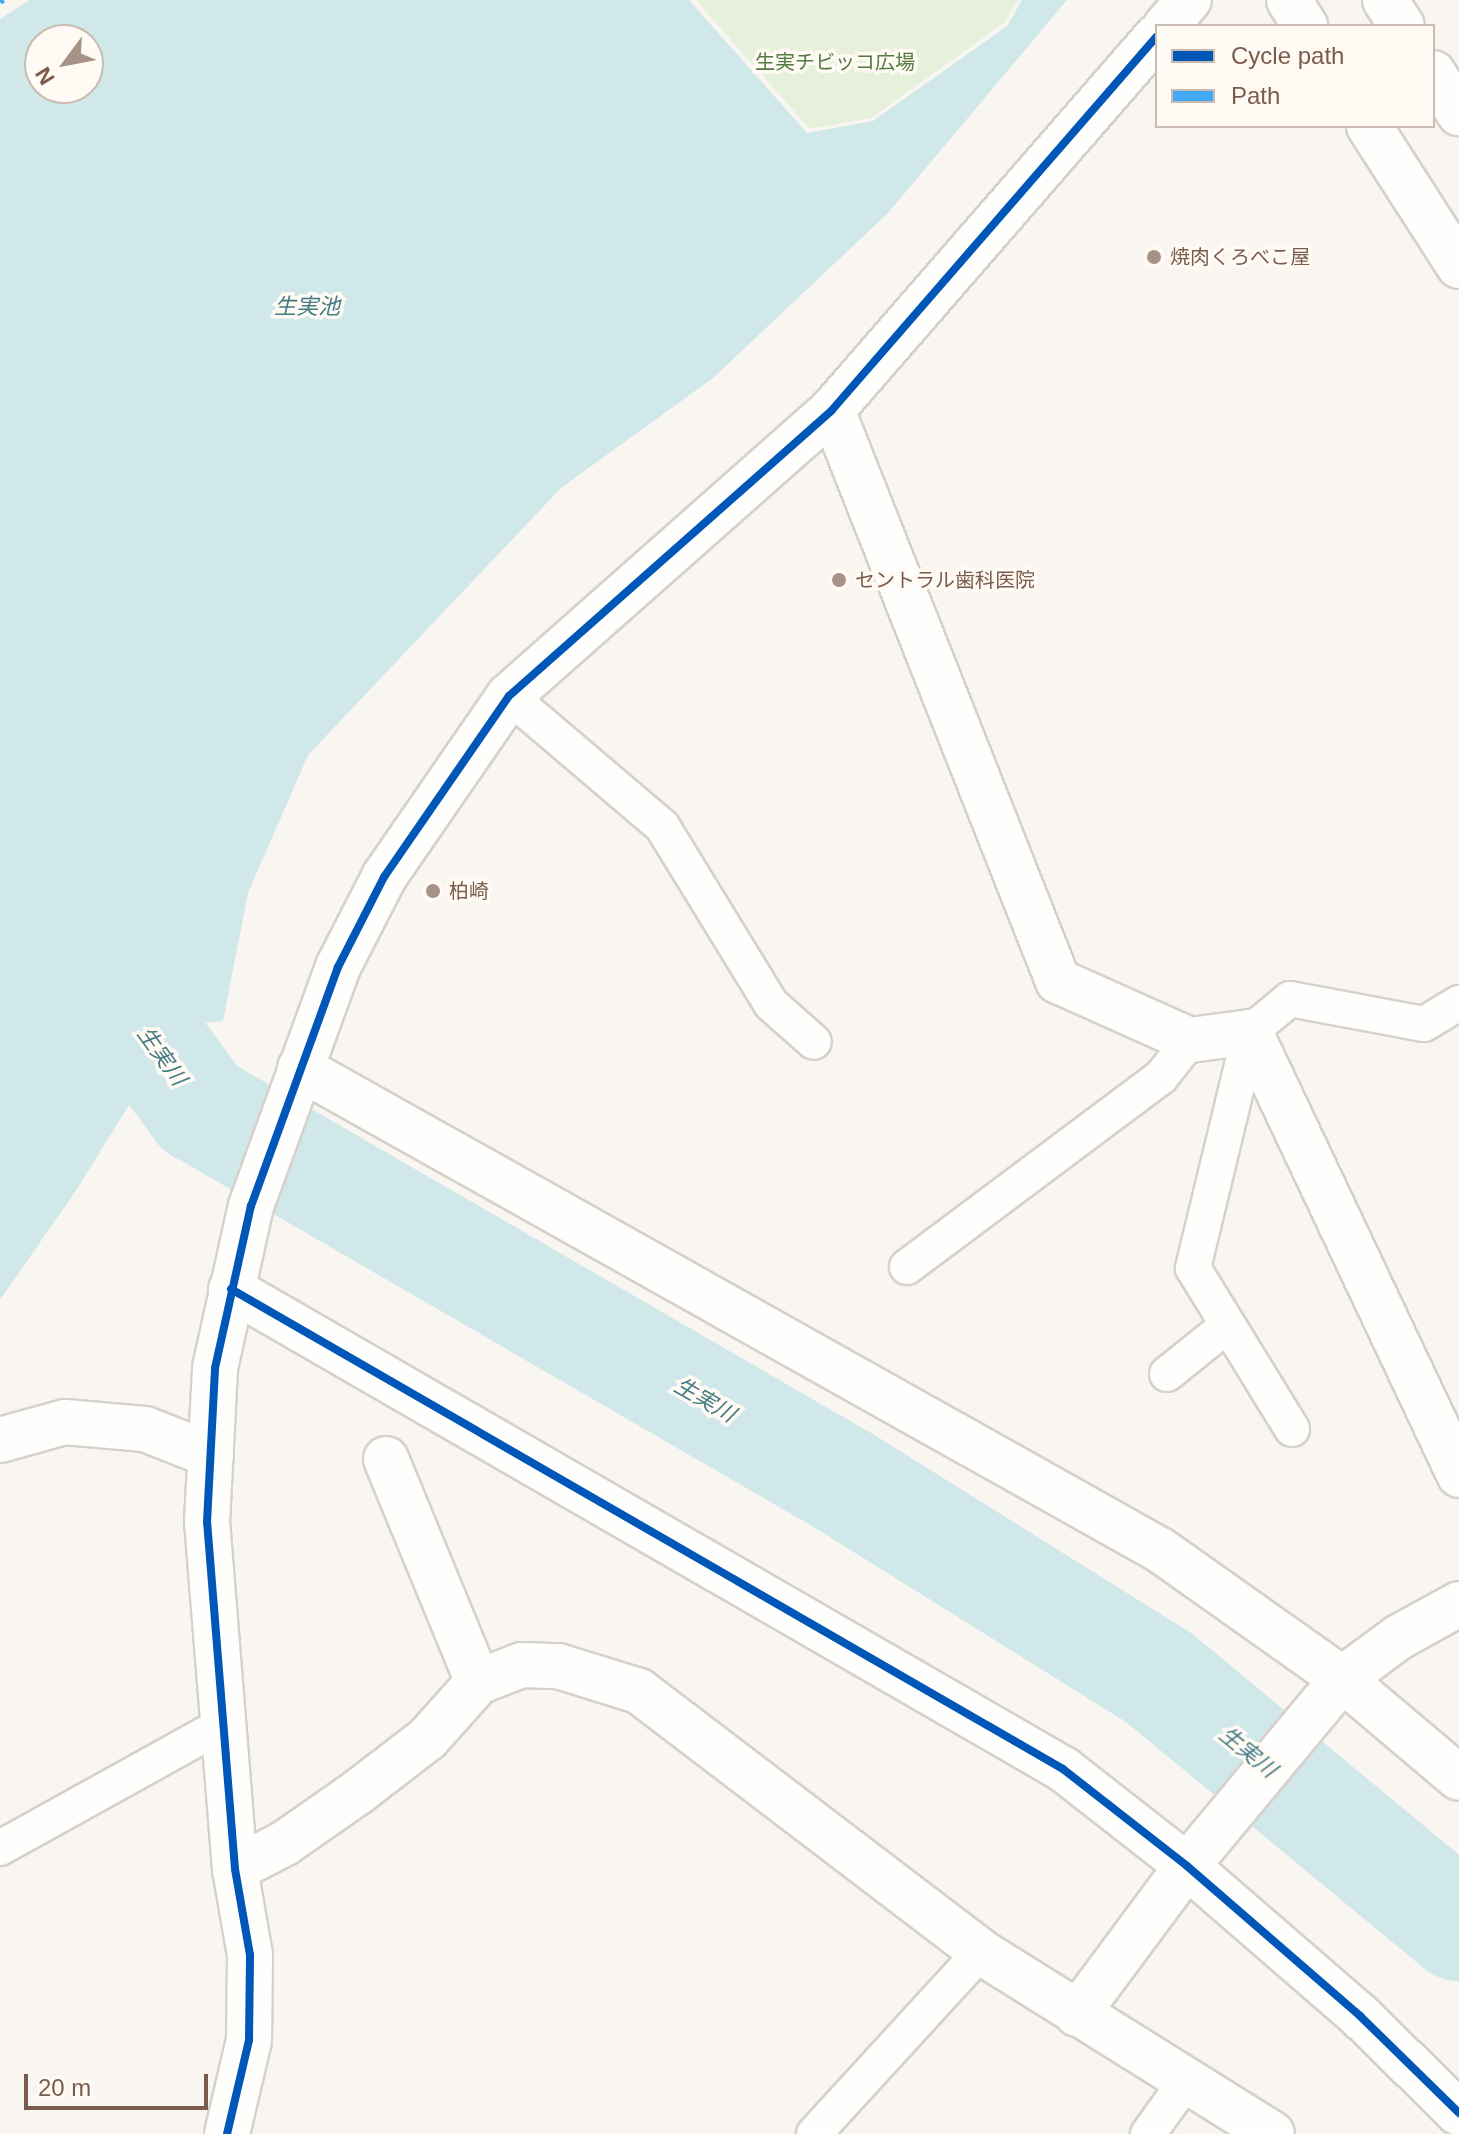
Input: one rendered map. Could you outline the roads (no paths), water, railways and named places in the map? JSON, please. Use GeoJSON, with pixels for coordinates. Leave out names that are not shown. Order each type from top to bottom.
{"type":"FeatureCollection","features":[{"type":"Feature","properties":{"kind":"street"},"geometry":{"type":"LineString","coordinates":[[1168,24],[1189,0]]}},
{"type":"Feature","properties":{"kind":"street"},"geometry":{"type":"LineString","coordinates":[[1289,0],[1304,24]]}},
{"type":"Feature","properties":{"kind":"street"},"geometry":{"type":"LineString","coordinates":[[1385,0],[1401,24]]}},
{"type":"Feature","properties":{"kind":"street"},"geometry":{"type":"LineString","coordinates":[[227,2134],[249,2040],[250,1955],[235,1869],[207,1522],[215,1368],[251,1206],[338,967],[384,877],[509,696],[832,410],[1155,38]]}},
{"type":"Feature","properties":{"kind":"street"},"geometry":{"type":"LineString","coordinates":[[1435,76],[1459,113]]}},
{"type":"Feature","properties":{"kind":"street"},"geometry":{"type":"LineString","coordinates":[[1370,128],[1459,266]]}},
{"type":"Feature","properties":{"kind":"street"},"geometry":{"type":"LineString","coordinates":[[832,410],[1058,981],[1190,1040],[1250,1032],[1459,1475]]}},
{"type":"Feature","properties":{"kind":"street"},"geometry":{"type":"LineString","coordinates":[[300,1068],[1160,1550],[1342,1679],[1459,1778]]}},
{"type":"Feature","properties":{"kind":"street"},"geometry":{"type":"LineString","coordinates":[[231,1289],[1063,1769],[1187,1866],[1360,2016],[1459,2113]]}},
{"type":"Feature","properties":{"kind":"street"},"geometry":{"type":"LineString","coordinates":[[0,1440],[65,1422],[145,1429],[211,1455]]}},
{"type":"Feature","properties":{"kind":"street"},"geometry":{"type":"LineString","coordinates":[[386,1459],[478,1682]]}},
{"type":"Feature","properties":{"kind":"street"},"geometry":{"type":"LineString","coordinates":[[1077,2014],[1187,1866],[1342,1679],[1399,1637],[1459,1604]]}},
{"type":"Feature","properties":{"kind":"street"},"geometry":{"type":"LineString","coordinates":[[235,1869],[285,1843],[358,1792],[428,1738],[478,1682],[522,1665],[558,1666],[639,1691],[981,1952],[1272,2134]]}},
{"type":"Feature","properties":{"kind":"lane"},"geometry":{"type":"LineString","coordinates":[[509,696],[662,826],[771,1004],[814,1042]]}},
{"type":"Feature","properties":{"kind":"lane"},"geometry":{"type":"LineString","coordinates":[[1292,1429],[1193,1268],[1250,1032],[1290,999],[1424,1024],[1459,1003]]}},
{"type":"Feature","properties":{"kind":"lane"},"geometry":{"type":"LineString","coordinates":[[907,1267],[1161,1077],[1190,1040]]}},
{"type":"Feature","properties":{"kind":"lane"},"geometry":{"type":"LineString","coordinates":[[1167,1374],[1228,1325]]}},
{"type":"Feature","properties":{"kind":"lane"},"geometry":{"type":"LineString","coordinates":[[0,1848],[222,1725]]}},
{"type":"Feature","properties":{"kind":"lane"},"geometry":{"type":"LineString","coordinates":[[814,2134],[981,1952]]}},
{"type":"Feature","properties":{"kind":"lane"},"geometry":{"type":"LineString","coordinates":[[1148,2134],[1186,2081]]}},
{"type":"Feature","properties":{"kind":"water","name":"生実池"},"geometry":{"type":"Polygon","coordinates":[[[30,0],[689,0],[807,133],[873,121],[1007,26],[1022,0],[1067,0],[888,213],[713,378],[561,488],[308,755],[248,893],[223,1021],[178,1026],[77,1189],[0,1300],[0,19],[30,0]]]}},
{"type":"Feature","properties":{"kind":"waterway","name":"生実川"},"geometry":{"type":"LineString","coordinates":[[0,836],[200,1108],[844,1481],[1158,1677],[1459,1926]]}},
{"type":"Feature","properties":{"kind":"place","name":"焼肉くろべこ屋"},"geometry":{"type":"Point","coordinates":[1154,257]}},
{"type":"Feature","properties":{"kind":"place","name":"セントラル歯科医院"},"geometry":{"type":"Point","coordinates":[839,580]}},
{"type":"Feature","properties":{"kind":"place","name":"柏崎"},"geometry":{"type":"Point","coordinates":[433,891]}},
{"type":"Feature","properties":{"kind":"park label","name":"生実チビッコ広場"},"geometry":{"type":"Point","coordinates":[835,62]}}]}
